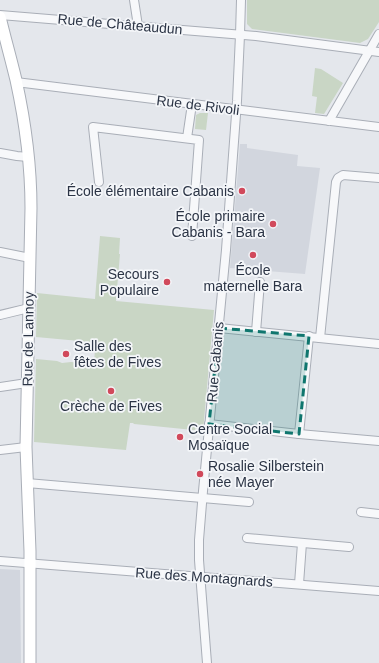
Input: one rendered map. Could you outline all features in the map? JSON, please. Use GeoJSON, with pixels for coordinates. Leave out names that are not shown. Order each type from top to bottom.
{"type":"FeatureCollection","features":[{"type":"Feature","properties":{"kind":"street"},"geometry":{"type":"LineString","coordinates":[[134,0],[138,26]]}},
{"type":"Feature","properties":{"kind":"street","name":"Rue Cabanis"},"geometry":{"type":"LineString","coordinates":[[207,663],[199,547],[202,498],[226,250],[236,110],[241,0]]}},
{"type":"Feature","properties":{"kind":"street","name":"Rue de Châteaudun"},"geometry":{"type":"LineString","coordinates":[[0,16],[256,36],[379,52]]}},
{"type":"Feature","properties":{"kind":"street","name":"Rue de Lannoy"},"geometry":{"type":"LineString","coordinates":[[0,16],[16,82],[28,158],[31,190],[26,447],[30,563],[30,663]]}},
{"type":"Feature","properties":{"kind":"street"},"geometry":{"type":"LineString","coordinates":[[329,121],[379,34]]}},
{"type":"Feature","properties":{"kind":"street","name":"Rue de Rivoli"},"geometry":{"type":"LineString","coordinates":[[16,82],[379,127]]}},
{"type":"Feature","properties":{"kind":"street"},"geometry":{"type":"LineString","coordinates":[[187,138],[192,104]]}},
{"type":"Feature","properties":{"kind":"street"},"geometry":{"type":"LineString","coordinates":[[100,182],[93,127],[199,140],[192,236]]}},
{"type":"Feature","properties":{"kind":"street"},"geometry":{"type":"LineString","coordinates":[[0,153],[28,158]]}},
{"type":"Feature","properties":{"kind":"street"},"geometry":{"type":"LineString","coordinates":[[320,338],[336,182],[338,178],[343,175],[379,178]]}},
{"type":"Feature","properties":{"kind":"street"},"geometry":{"type":"LineString","coordinates":[[0,252],[30,258]]}},
{"type":"Feature","properties":{"kind":"street"},"geometry":{"type":"LineString","coordinates":[[256,332],[260,282]]}},
{"type":"Feature","properties":{"kind":"street"},"geometry":{"type":"LineString","coordinates":[[0,315],[29,308]]}},
{"type":"Feature","properties":{"kind":"street"},"geometry":{"type":"LineString","coordinates":[[219,328],[379,344]]}},
{"type":"Feature","properties":{"kind":"street"},"geometry":{"type":"LineString","coordinates":[[299,434],[309,336]]}},
{"type":"Feature","properties":{"kind":"street"},"geometry":{"type":"LineString","coordinates":[[0,387],[27,383]]}},
{"type":"Feature","properties":{"kind":"street"},"geometry":{"type":"LineString","coordinates":[[209,424],[299,434],[379,440]]}},
{"type":"Feature","properties":{"kind":"street"},"geometry":{"type":"LineString","coordinates":[[0,450],[26,447]]}},
{"type":"Feature","properties":{"kind":"street"},"geometry":{"type":"LineString","coordinates":[[27,484],[249,502]]}},
{"type":"Feature","properties":{"kind":"street"},"geometry":{"type":"LineString","coordinates":[[361,512],[379,514]]}},
{"type":"Feature","properties":{"kind":"street"},"geometry":{"type":"LineString","coordinates":[[247,538],[349,547]]}},
{"type":"Feature","properties":{"kind":"street"},"geometry":{"type":"LineString","coordinates":[[299,584],[302,542]]}},
{"type":"Feature","properties":{"kind":"street","name":"Rue des Montagnards"},"geometry":{"type":"LineString","coordinates":[[0,561],[379,590]]}},
{"type":"Feature","properties":{"kind":"highlighted area"},"geometry":{"type":"Polygon","coordinates":[[[219,328],[309,336],[299,434],[209,424],[219,328]]]}},
{"type":"Feature","properties":{"kind":"shaded area","name":"École primaire Cabanis - Bara"},"geometry":{"type":"Polygon","coordinates":[[[240,144],[247,144],[247,148],[298,155],[297,166],[320,168],[305,274],[230,268],[240,144]]]}},
{"type":"Feature","properties":{"kind":"shaded area"},"geometry":{"type":"Polygon","coordinates":[[[0,569],[20,570],[21,663],[0,663],[0,569]]]}},
{"type":"Feature","properties":{"kind":"green space"},"geometry":{"type":"Polygon","coordinates":[[[247,0],[379,0],[379,22],[368,39],[360,43],[252,29],[247,24],[247,0]]]}},
{"type":"Feature","properties":{"kind":"green space"},"geometry":{"type":"Polygon","coordinates":[[[315,68],[321,69],[343,83],[324,114],[315,113],[317,97],[312,96],[315,68]]]}},
{"type":"Feature","properties":{"kind":"green space"},"geometry":{"type":"Polygon","coordinates":[[[200,113],[208,113],[206,130],[195,129],[196,115],[200,113]]]}},
{"type":"Feature","properties":{"kind":"green space"},"geometry":{"type":"Polygon","coordinates":[[[100,236],[120,238],[116,301],[214,310],[203,431],[130,423],[126,450],[34,442],[36,359],[57,361],[62,363],[71,362],[94,364],[95,348],[100,349],[101,343],[36,337],[37,293],[95,299],[100,236]]]}},
{"type":"Feature","properties":{"kind":"place","name":"École élémentaire Cabanis"},"geometry":{"type":"Point","coordinates":[242,191]}},
{"type":"Feature","properties":{"kind":"place","name":"École primaire Cabanis - Bara"},"geometry":{"type":"Point","coordinates":[273,224]}},
{"type":"Feature","properties":{"kind":"place","name":"École maternelle Bara"},"geometry":{"type":"Point","coordinates":[253,255]}},
{"type":"Feature","properties":{"kind":"place","name":"Secours Populaire"},"geometry":{"type":"Point","coordinates":[167,282]}},
{"type":"Feature","properties":{"kind":"place","name":"Salle des fêtes de Fives"},"geometry":{"type":"Point","coordinates":[66,354]}},
{"type":"Feature","properties":{"kind":"place","name":"Crèche de Fives"},"geometry":{"type":"Point","coordinates":[111,391]}},
{"type":"Feature","properties":{"kind":"place","name":"Centre Social Mosaïque"},"geometry":{"type":"Point","coordinates":[180,437]}},
{"type":"Feature","properties":{"kind":"place","name":"Rosalie Silberstein née Mayer"},"geometry":{"type":"Point","coordinates":[200,474]}}]}
